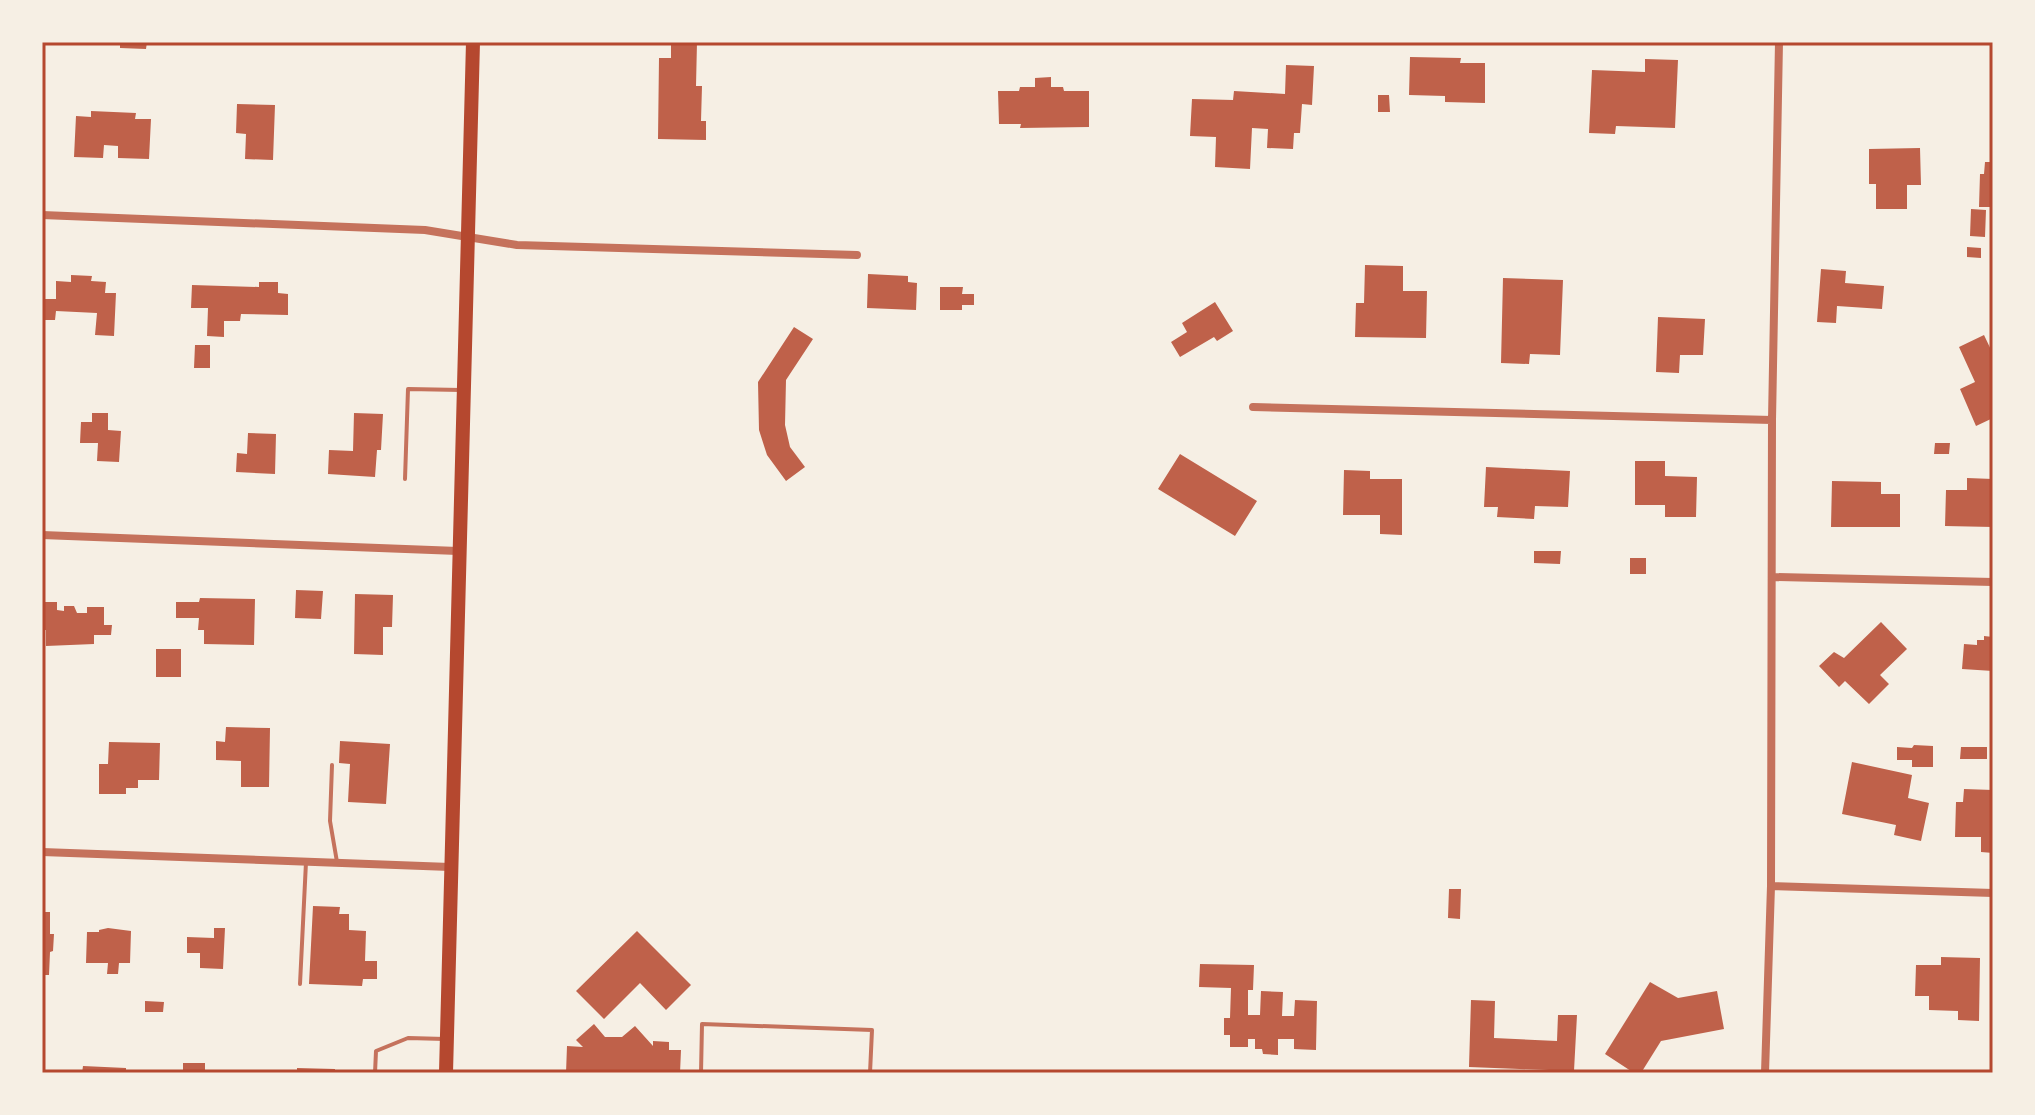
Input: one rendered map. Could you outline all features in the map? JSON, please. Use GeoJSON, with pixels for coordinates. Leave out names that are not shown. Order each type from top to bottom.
{"type":"FeatureCollection","features":[{"type":"Feature","properties":{"kind":"highway"},"geometry":{"type":"LineString","coordinates":[[446,1073],[473,42]]}},
{"type":"Feature","properties":{"kind":"street"},"geometry":{"type":"LineString","coordinates":[[1765,1073],[1771,886],[1772,420],[1779,42]]}},
{"type":"Feature","properties":{"kind":"street"},"geometry":{"type":"LineString","coordinates":[[42,215],[425,230],[517,245],[857,255]]}},
{"type":"Feature","properties":{"kind":"street"},"geometry":{"type":"LineString","coordinates":[[1253,407],[1772,420]]}},
{"type":"Feature","properties":{"kind":"street"},"geometry":{"type":"LineString","coordinates":[[42,535],[458,551]]}},
{"type":"Feature","properties":{"kind":"street"},"geometry":{"type":"LineString","coordinates":[[1773,577],[1993,582]]}},
{"type":"Feature","properties":{"kind":"street"},"geometry":{"type":"LineString","coordinates":[[42,852],[450,867]]}},
{"type":"Feature","properties":{"kind":"street"},"geometry":{"type":"LineString","coordinates":[[1771,886],[1993,893]]}},
{"type":"Feature","properties":{"kind":"lane"},"geometry":{"type":"LineString","coordinates":[[405,479],[408,389],[464,390]]}},
{"type":"Feature","properties":{"kind":"lane"},"geometry":{"type":"LineString","coordinates":[[332,765],[330,821],[337,863]]}},
{"type":"Feature","properties":{"kind":"lane"},"geometry":{"type":"LineString","coordinates":[[300,984],[306,862]]}},
{"type":"Feature","properties":{"kind":"lane"},"geometry":{"type":"LineString","coordinates":[[701,1073],[702,1024],[872,1030],[870,1073]]}},
{"type":"Feature","properties":{"kind":"lane"},"geometry":{"type":"LineString","coordinates":[[375,1073],[376,1051],[408,1038],[447,1039]]}},
{"type":"Feature","properties":{"kind":"building"},"geometry":{"type":"Polygon","coordinates":[[[120,42],[147,42],[146,49],[120,48],[120,42]]]}},
{"type":"Feature","properties":{"kind":"building"},"geometry":{"type":"Polygon","coordinates":[[[671,42],[697,42],[696,86],[702,86],[701,121],[706,121],[706,140],[658,139],[659,58],[671,58],[671,42]]]}},
{"type":"Feature","properties":{"kind":"building"},"geometry":{"type":"Polygon","coordinates":[[[1410,57],[1461,58],[1460,63],[1485,63],[1485,103],[1445,102],[1445,96],[1409,95],[1410,57]]]}},
{"type":"Feature","properties":{"kind":"building"},"geometry":{"type":"Polygon","coordinates":[[[1645,59],[1678,60],[1675,128],[1616,126],[1615,134],[1589,133],[1592,70],[1645,72],[1645,59]]]}},
{"type":"Feature","properties":{"kind":"building"},"geometry":{"type":"Polygon","coordinates":[[[1286,65],[1314,66],[1312,105],[1302,104],[1300,133],[1294,133],[1293,149],[1267,148],[1268,129],[1252,128],[1250,169],[1215,167],[1216,137],[1190,136],[1192,99],[1233,100],[1234,91],[1285,94],[1286,65]]]}},
{"type":"Feature","properties":{"kind":"building"},"geometry":{"type":"Polygon","coordinates":[[[1051,77],[1051,87],[1063,87],[1064,91],[1089,91],[1089,127],[1020,128],[1021,124],[999,124],[998,91],[1035,87],[1035,78],[1051,77]]]}},
{"type":"Feature","properties":{"kind":"building"},"geometry":{"type":"Polygon","coordinates":[[[1378,95],[1389,95],[1390,112],[1378,112],[1378,95]]]}},
{"type":"Feature","properties":{"kind":"building"},"geometry":{"type":"Polygon","coordinates":[[[237,104],[275,105],[273,160],[245,159],[246,134],[236,133],[237,104]]]}},
{"type":"Feature","properties":{"kind":"building"},"geometry":{"type":"Polygon","coordinates":[[[91,111],[136,113],[135,119],[151,119],[149,159],[118,158],[118,146],[104,145],[103,158],[74,157],[76,116],[91,117],[91,111]]]}},
{"type":"Feature","properties":{"kind":"building"},"geometry":{"type":"Polygon","coordinates":[[[1920,148],[1921,185],[1907,185],[1907,209],[1876,209],[1876,184],[1869,184],[1869,149],[1920,148]]]}},
{"type":"Feature","properties":{"kind":"building"},"geometry":{"type":"Polygon","coordinates":[[[1985,162],[1993,162],[1993,207],[1979,207],[1980,174],[1984,174],[1985,162]]]}},
{"type":"Feature","properties":{"kind":"building"},"geometry":{"type":"Polygon","coordinates":[[[1971,209],[1986,210],[1985,237],[1970,236],[1971,209]]]}},
{"type":"Feature","properties":{"kind":"building"},"geometry":{"type":"Polygon","coordinates":[[[1967,247],[1981,248],[1981,258],[1967,257],[1967,247]]]}},
{"type":"Feature","properties":{"kind":"building"},"geometry":{"type":"Polygon","coordinates":[[[1365,265],[1403,266],[1403,291],[1427,291],[1426,338],[1355,337],[1356,303],[1364,303],[1365,265]]]}},
{"type":"Feature","properties":{"kind":"building"},"geometry":{"type":"Polygon","coordinates":[[[1821,269],[1846,271],[1845,283],[1884,286],[1882,309],[1837,306],[1836,323],[1817,322],[1821,269]]]}},
{"type":"Feature","properties":{"kind":"building"},"geometry":{"type":"Polygon","coordinates":[[[868,274],[908,276],[908,282],[917,283],[916,310],[867,308],[868,274]]]}},
{"type":"Feature","properties":{"kind":"building"},"geometry":{"type":"Polygon","coordinates":[[[71,275],[92,276],[91,281],[106,282],[105,293],[116,293],[114,336],[95,335],[97,313],[56,311],[55,320],[42,320],[42,299],[56,299],[56,281],[71,282],[71,275]]]}},
{"type":"Feature","properties":{"kind":"building"},"geometry":{"type":"Polygon","coordinates":[[[1503,278],[1563,280],[1560,355],[1530,354],[1529,364],[1501,363],[1503,278]]]}},
{"type":"Feature","properties":{"kind":"building"},"geometry":{"type":"Polygon","coordinates":[[[259,282],[278,282],[278,293],[288,294],[288,315],[241,314],[240,321],[224,321],[224,337],[207,336],[208,308],[191,308],[192,285],[259,287],[259,282]]]}},
{"type":"Feature","properties":{"kind":"building"},"geometry":{"type":"Polygon","coordinates":[[[940,287],[963,287],[962,294],[974,294],[974,305],[962,305],[962,310],[940,310],[940,287]]]}},
{"type":"Feature","properties":{"kind":"building"},"geometry":{"type":"Polygon","coordinates":[[[1215,302],[1233,331],[1217,341],[1214,337],[1180,357],[1171,342],[1187,332],[1182,323],[1215,302]]]}},
{"type":"Feature","properties":{"kind":"building"},"geometry":{"type":"Polygon","coordinates":[[[1658,317],[1705,319],[1703,355],[1680,355],[1679,373],[1656,372],[1658,317]]]}},
{"type":"Feature","properties":{"kind":"building"},"geometry":{"type":"Polygon","coordinates":[[[794,327],[813,339],[786,380],[785,425],[790,447],[805,467],[786,481],[767,455],[759,430],[758,382],[794,327]]]}},
{"type":"Feature","properties":{"kind":"building"},"geometry":{"type":"Polygon","coordinates":[[[1984,335],[1993,354],[1993,418],[1976,426],[1960,389],[1975,382],[1959,347],[1984,335]]]}},
{"type":"Feature","properties":{"kind":"building"},"geometry":{"type":"Polygon","coordinates":[[[195,345],[210,345],[210,368],[194,368],[195,345]]]}},
{"type":"Feature","properties":{"kind":"building"},"geometry":{"type":"Polygon","coordinates":[[[92,413],[108,413],[108,430],[121,431],[119,462],[97,461],[98,443],[80,443],[81,422],[92,422],[92,413]]]}},
{"type":"Feature","properties":{"kind":"building"},"geometry":{"type":"Polygon","coordinates":[[[354,413],[383,414],[381,450],[377,450],[375,477],[328,474],[329,450],[353,451],[354,413]]]}},
{"type":"Feature","properties":{"kind":"building"},"geometry":{"type":"Polygon","coordinates":[[[248,433],[276,434],[275,474],[236,472],[237,453],[247,454],[248,433]]]}},
{"type":"Feature","properties":{"kind":"building"},"geometry":{"type":"Polygon","coordinates":[[[1935,443],[1950,443],[1949,454],[1934,454],[1935,443]]]}},
{"type":"Feature","properties":{"kind":"building"},"geometry":{"type":"Polygon","coordinates":[[[1180,454],[1257,501],[1235,536],[1158,489],[1180,454]]]}},
{"type":"Feature","properties":{"kind":"building"},"geometry":{"type":"Polygon","coordinates":[[[1635,461],[1665,461],[1665,476],[1697,477],[1696,517],[1665,517],[1665,505],[1635,505],[1635,461]]]}},
{"type":"Feature","properties":{"kind":"building"},"geometry":{"type":"Polygon","coordinates":[[[1486,467],[1570,471],[1568,507],[1535,506],[1534,519],[1497,517],[1498,507],[1484,507],[1486,467]]]}},
{"type":"Feature","properties":{"kind":"building"},"geometry":{"type":"Polygon","coordinates":[[[1344,470],[1370,471],[1370,479],[1402,479],[1402,535],[1380,534],[1380,515],[1343,515],[1344,470]]]}},
{"type":"Feature","properties":{"kind":"building"},"geometry":{"type":"Polygon","coordinates":[[[1967,478],[1993,479],[1993,527],[1945,526],[1946,490],[1967,490],[1967,478]]]}},
{"type":"Feature","properties":{"kind":"building"},"geometry":{"type":"Polygon","coordinates":[[[1832,481],[1881,482],[1881,494],[1900,494],[1900,527],[1831,527],[1832,481]]]}},
{"type":"Feature","properties":{"kind":"building"},"geometry":{"type":"Polygon","coordinates":[[[1534,551],[1561,551],[1560,564],[1534,563],[1534,551]]]}},
{"type":"Feature","properties":{"kind":"building"},"geometry":{"type":"Polygon","coordinates":[[[1630,558],[1646,558],[1646,574],[1630,574],[1630,558]]]}},
{"type":"Feature","properties":{"kind":"building"},"geometry":{"type":"Polygon","coordinates":[[[296,590],[323,591],[321,619],[295,618],[296,590]]]}},
{"type":"Feature","properties":{"kind":"building"},"geometry":{"type":"Polygon","coordinates":[[[355,594],[393,595],[392,627],[383,627],[383,655],[354,654],[355,594]]]}},
{"type":"Feature","properties":{"kind":"building"},"geometry":{"type":"Polygon","coordinates":[[[200,598],[255,599],[254,645],[204,644],[204,630],[198,630],[199,618],[176,618],[176,602],[199,602],[200,598]]]}},
{"type":"Feature","properties":{"kind":"building"},"geometry":{"type":"Polygon","coordinates":[[[42,602],[57,602],[57,610],[64,611],[64,606],[74,606],[77,613],[87,613],[87,607],[104,607],[104,625],[112,625],[111,635],[94,635],[94,644],[46,646],[46,630],[42,630],[42,602]]]}},
{"type":"Feature","properties":{"kind":"building"},"geometry":{"type":"Polygon","coordinates":[[[1881,622],[1907,649],[1880,675],[1889,684],[1869,704],[1845,681],[1839,687],[1819,666],[1834,652],[1844,658],[1881,622]]]}},
{"type":"Feature","properties":{"kind":"building"},"geometry":{"type":"Polygon","coordinates":[[[1984,636],[1993,637],[1993,671],[1962,669],[1964,644],[1977,645],[1977,640],[1984,640],[1984,636]]]}},
{"type":"Feature","properties":{"kind":"building"},"geometry":{"type":"Polygon","coordinates":[[[156,649],[181,649],[181,677],[156,677],[156,649]]]}},
{"type":"Feature","properties":{"kind":"building"},"geometry":{"type":"Polygon","coordinates":[[[226,727],[270,728],[269,787],[241,787],[241,761],[216,760],[216,741],[225,742],[226,727]]]}},
{"type":"Feature","properties":{"kind":"building"},"geometry":{"type":"Polygon","coordinates":[[[340,741],[390,744],[386,804],[348,802],[350,764],[339,763],[340,741]]]}},
{"type":"Feature","properties":{"kind":"building"},"geometry":{"type":"Polygon","coordinates":[[[109,742],[160,743],[159,780],[138,780],[138,788],[126,788],[126,794],[99,794],[99,764],[108,764],[109,742]]]}},
{"type":"Feature","properties":{"kind":"building"},"geometry":{"type":"Polygon","coordinates":[[[1914,745],[1933,746],[1933,767],[1912,767],[1912,760],[1897,760],[1897,747],[1912,748],[1914,745]]]}},
{"type":"Feature","properties":{"kind":"building"},"geometry":{"type":"Polygon","coordinates":[[[1961,747],[1987,747],[1987,759],[1960,759],[1961,747]]]}},
{"type":"Feature","properties":{"kind":"building"},"geometry":{"type":"Polygon","coordinates":[[[1852,762],[1912,775],[1908,798],[1929,803],[1921,841],[1894,835],[1896,825],[1842,814],[1852,762]]]}},
{"type":"Feature","properties":{"kind":"building"},"geometry":{"type":"Polygon","coordinates":[[[1964,789],[1993,790],[1993,853],[1981,852],[1981,837],[1955,837],[1956,802],[1963,802],[1964,789]]]}},
{"type":"Feature","properties":{"kind":"building"},"geometry":{"type":"Polygon","coordinates":[[[1449,889],[1461,889],[1460,919],[1448,918],[1449,889]]]}},
{"type":"Feature","properties":{"kind":"building"},"geometry":{"type":"Polygon","coordinates":[[[313,906],[340,907],[339,914],[349,914],[349,930],[366,931],[365,961],[377,961],[377,979],[363,979],[362,986],[309,984],[313,906]]]}},
{"type":"Feature","properties":{"kind":"building"},"geometry":{"type":"Polygon","coordinates":[[[42,912],[50,912],[50,934],[54,934],[49,975],[42,975],[42,912]]]}},
{"type":"Feature","properties":{"kind":"building"},"geometry":{"type":"Polygon","coordinates":[[[108,928],[131,931],[130,963],[119,963],[118,974],[107,974],[108,963],[86,963],[87,932],[108,928]]]}},
{"type":"Feature","properties":{"kind":"building"},"geometry":{"type":"Polygon","coordinates":[[[214,928],[225,928],[223,969],[200,968],[200,953],[187,953],[187,937],[214,938],[214,928]]]}},
{"type":"Feature","properties":{"kind":"building"},"geometry":{"type":"Polygon","coordinates":[[[637,931],[691,985],[666,1010],[640,983],[604,1019],[576,991],[637,931]]]}},
{"type":"Feature","properties":{"kind":"building"},"geometry":{"type":"Polygon","coordinates":[[[1941,957],[1980,958],[1979,1021],[1958,1020],[1958,1011],[1929,1010],[1929,996],[1915,996],[1916,965],[1941,965],[1941,957]]]}},
{"type":"Feature","properties":{"kind":"building"},"geometry":{"type":"Polygon","coordinates":[[[1200,964],[1254,965],[1253,990],[1248,990],[1248,1015],[1260,1015],[1261,991],[1283,992],[1282,1016],[1294,1016],[1295,1000],[1317,1001],[1316,1050],[1294,1049],[1294,1039],[1278,1039],[1278,1055],[1263,1054],[1262,1049],[1255,1049],[1255,1039],[1248,1039],[1248,1047],[1230,1047],[1230,1035],[1224,1035],[1224,1018],[1230,1018],[1231,988],[1199,987],[1200,964]]]}},
{"type":"Feature","properties":{"kind":"building"},"geometry":{"type":"Polygon","coordinates":[[[1650,982],[1678,998],[1717,991],[1724,1029],[1661,1041],[1641,1073],[1634,1073],[1605,1054],[1650,982]]]}},
{"type":"Feature","properties":{"kind":"building"},"geometry":{"type":"Polygon","coordinates":[[[1471,1000],[1495,1001],[1494,1038],[1557,1041],[1558,1015],[1577,1015],[1574,1071],[1469,1067],[1471,1000]]]}},
{"type":"Feature","properties":{"kind":"building"},"geometry":{"type":"Polygon","coordinates":[[[145,1001],[164,1002],[163,1012],[145,1012],[145,1001]]]}},
{"type":"Feature","properties":{"kind":"building"},"geometry":{"type":"Polygon","coordinates":[[[594,1024],[605,1037],[622,1037],[635,1026],[653,1046],[653,1041],[669,1042],[669,1050],[681,1050],[680,1073],[566,1073],[567,1046],[583,1047],[576,1040],[594,1024]]]}},
{"type":"Feature","properties":{"kind":"building"},"geometry":{"type":"Polygon","coordinates":[[[183,1063],[205,1063],[205,1073],[183,1073],[183,1063]]]}},
{"type":"Feature","properties":{"kind":"building"},"geometry":{"type":"Polygon","coordinates":[[[83,1066],[126,1068],[126,1073],[82,1073],[83,1066]]]}},
{"type":"Feature","properties":{"kind":"building"},"geometry":{"type":"Polygon","coordinates":[[[297,1068],[335,1069],[335,1073],[297,1073],[297,1068]]]}}]}
